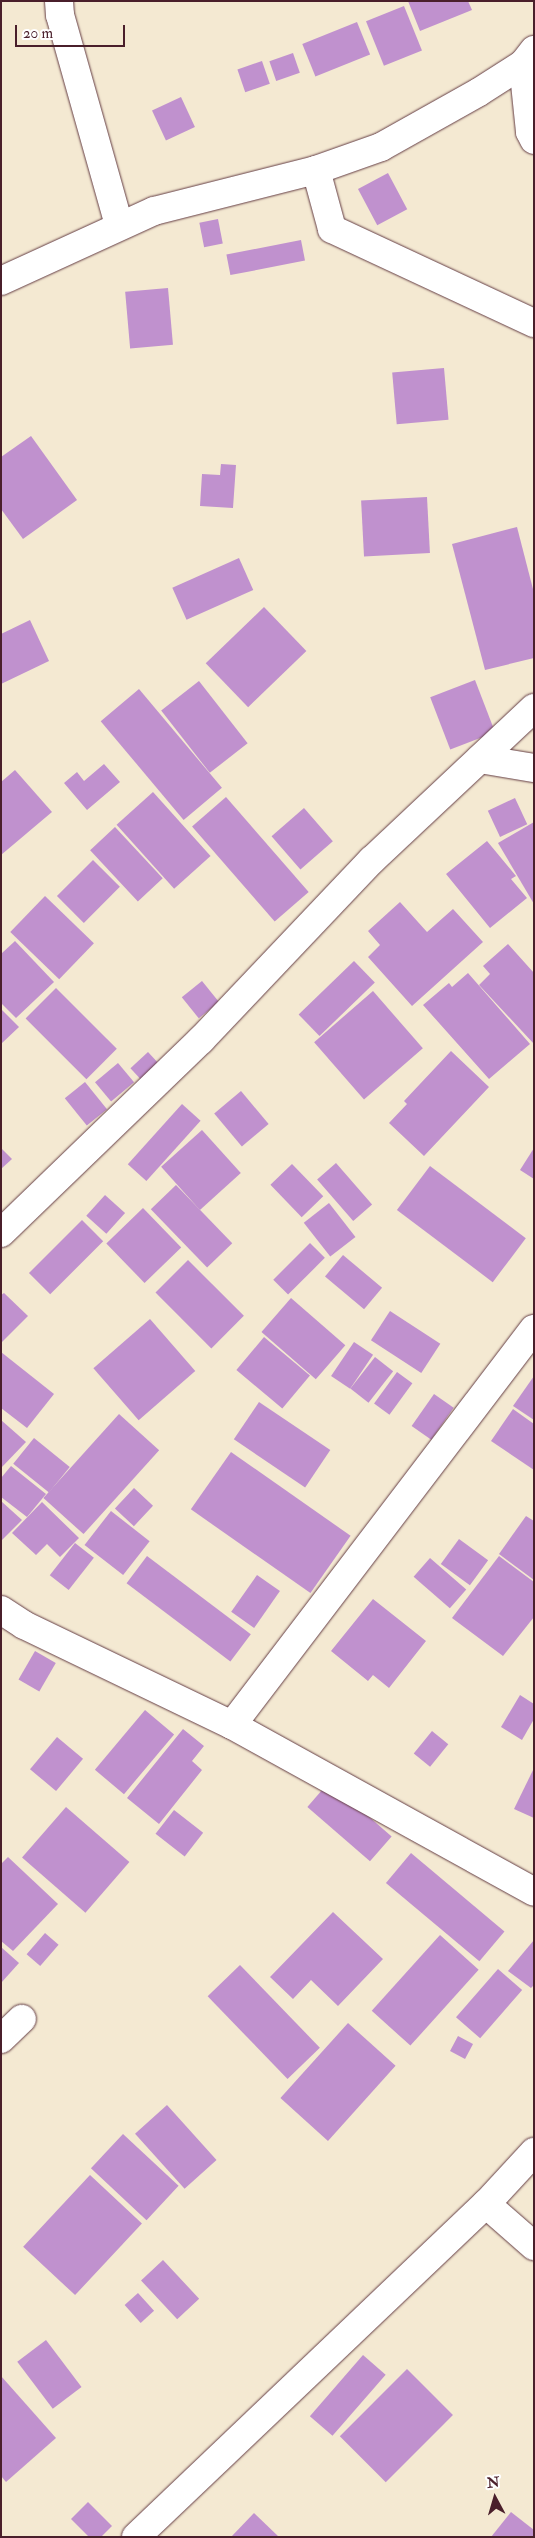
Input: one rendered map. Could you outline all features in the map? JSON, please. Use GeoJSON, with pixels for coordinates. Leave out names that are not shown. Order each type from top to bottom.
{"type":"FeatureCollection","features":[{"type":"Feature","properties":{"kind":"street"},"geometry":{"type":"LineString","coordinates":[[60,1],[60,15],[119,225]]}},
{"type":"Feature","properties":{"kind":"street"},"geometry":{"type":"LineString","coordinates":[[1,281],[119,225],[154,211],[316,170],[381,147],[528,57],[530,132],[534,140]]}},
{"type":"Feature","properties":{"kind":"street"},"geometry":{"type":"LineString","coordinates":[[316,170],[332,229],[534,323]]}},
{"type":"Feature","properties":{"kind":"street"},"geometry":{"type":"LineString","coordinates":[[1,1233],[201,1040],[372,860],[534,708]]}},
{"type":"Feature","properties":{"kind":"street"},"geometry":{"type":"LineString","coordinates":[[480,759],[534,768]]}},
{"type":"Feature","properties":{"kind":"street"},"geometry":{"type":"LineString","coordinates":[[232,1725],[534,1330]]}},
{"type":"Feature","properties":{"kind":"street"},"geometry":{"type":"LineString","coordinates":[[1,1610],[24,1625],[232,1725],[534,1892]]}},
{"type":"Feature","properties":{"kind":"street"},"geometry":{"type":"LineString","coordinates":[[1,2039],[22,2019]]}},
{"type":"Feature","properties":{"kind":"street"},"geometry":{"type":"LineString","coordinates":[[136,2537],[486,2204],[534,2152]]}},
{"type":"Feature","properties":{"kind":"street"},"geometry":{"type":"LineString","coordinates":[[486,2204],[534,2246]]}},
{"type":"Feature","properties":{"kind":"building"},"geometry":{"type":"Polygon","coordinates":[[[408,1],[468,1],[472,10],[420,31],[408,1]]]}},
{"type":"Feature","properties":{"kind":"building"},"geometry":{"type":"Polygon","coordinates":[[[404,6],[422,51],[384,66],[366,21],[404,6]]]}},
{"type":"Feature","properties":{"kind":"building"},"geometry":{"type":"Polygon","coordinates":[[[357,22],[370,54],[315,77],[302,44],[357,22]]]}},
{"type":"Feature","properties":{"kind":"building"},"geometry":{"type":"Polygon","coordinates":[[[293,53],[300,73],[276,81],[269,61],[293,53]]]}},
{"type":"Feature","properties":{"kind":"building"},"geometry":{"type":"Polygon","coordinates":[[[262,61],[270,84],[245,92],[237,69],[262,61]]]}},
{"type":"Feature","properties":{"kind":"building"},"geometry":{"type":"Polygon","coordinates":[[[181,97],[195,127],[166,140],[152,111],[181,97]]]}},
{"type":"Feature","properties":{"kind":"building"},"geometry":{"type":"Polygon","coordinates":[[[388,173],[407,209],[377,225],[358,189],[388,173]]]}},
{"type":"Feature","properties":{"kind":"building"},"geometry":{"type":"Polygon","coordinates":[[[218,219],[223,244],[204,247],[199,223],[218,219]]]}},
{"type":"Feature","properties":{"kind":"building"},"geometry":{"type":"Polygon","coordinates":[[[301,240],[305,261],[230,275],[226,255],[301,240]]]}},
{"type":"Feature","properties":{"kind":"building"},"geometry":{"type":"Polygon","coordinates":[[[168,288],[173,345],[130,349],[125,292],[168,288]]]}},
{"type":"Feature","properties":{"kind":"building"},"geometry":{"type":"Polygon","coordinates":[[[444,368],[449,420],[397,424],[392,373],[444,368]]]}},
{"type":"Feature","properties":{"kind":"building"},"geometry":{"type":"Polygon","coordinates":[[[31,436],[77,500],[23,539],[1,509],[1,457],[31,436]]]}},
{"type":"Feature","properties":{"kind":"building"},"geometry":{"type":"Polygon","coordinates":[[[221,464],[236,465],[233,508],[200,506],[202,474],[220,475],[221,464]]]}},
{"type":"Feature","properties":{"kind":"building"},"geometry":{"type":"Polygon","coordinates":[[[427,497],[430,553],[364,556],[361,500],[427,497]]]}},
{"type":"Feature","properties":{"kind":"building"},"geometry":{"type":"Polygon","coordinates":[[[517,527],[534,593],[534,658],[485,670],[452,544],[517,527]]]}},
{"type":"Feature","properties":{"kind":"building"},"geometry":{"type":"Polygon","coordinates":[[[239,558],[253,590],[187,620],[172,588],[239,558]]]}},
{"type":"Feature","properties":{"kind":"building"},"geometry":{"type":"Polygon","coordinates":[[[264,607],[306,651],[248,707],[206,663],[264,607]]]}},
{"type":"Feature","properties":{"kind":"building"},"geometry":{"type":"Polygon","coordinates":[[[30,620],[49,661],[1,684],[1,634],[30,620]]]}},
{"type":"Feature","properties":{"kind":"building"},"geometry":{"type":"Polygon","coordinates":[[[475,680],[495,732],[450,749],[430,697],[475,680]]]}},
{"type":"Feature","properties":{"kind":"building"},"geometry":{"type":"Polygon","coordinates":[[[199,681],[248,743],[210,773],[161,711],[199,681]]]}},
{"type":"Feature","properties":{"kind":"building"},"geometry":{"type":"Polygon","coordinates":[[[139,689],[222,788],[184,820],[101,721],[139,689]]]}},
{"type":"Feature","properties":{"kind":"building"},"geometry":{"type":"Polygon","coordinates":[[[104,764],[120,782],[87,810],[64,783],[77,772],[84,781],[104,764]]]}},
{"type":"Feature","properties":{"kind":"building"},"geometry":{"type":"Polygon","coordinates":[[[15,770],[52,812],[1,855],[1,782],[15,770]]]}},
{"type":"Feature","properties":{"kind":"building"},"geometry":{"type":"Polygon","coordinates":[[[153,792],[211,856],[174,889],[117,825],[153,792]]]}},
{"type":"Feature","properties":{"kind":"building"},"geometry":{"type":"Polygon","coordinates":[[[226,797],[309,892],[275,922],[192,827],[226,797]]]}},
{"type":"Feature","properties":{"kind":"building"},"geometry":{"type":"Polygon","coordinates":[[[515,798],[527,824],[500,837],[488,811],[515,798]]]}},
{"type":"Feature","properties":{"kind":"building"},"geometry":{"type":"Polygon","coordinates":[[[304,808],[333,841],[300,869],[272,836],[304,808]]]}},
{"type":"Feature","properties":{"kind":"building"},"geometry":{"type":"Polygon","coordinates":[[[534,822],[534,904],[498,843],[534,822]]]}},
{"type":"Feature","properties":{"kind":"building"},"geometry":{"type":"Polygon","coordinates":[[[115,827],[163,878],[138,901],[90,850],[115,827]]]}},
{"type":"Feature","properties":{"kind":"building"},"geometry":{"type":"Polygon","coordinates":[[[487,841],[516,876],[511,879],[527,898],[490,928],[446,874],[487,841]]]}},
{"type":"Feature","properties":{"kind":"building"},"geometry":{"type":"Polygon","coordinates":[[[93,860],[120,887],[84,923],[57,896],[93,860]]]}},
{"type":"Feature","properties":{"kind":"building"},"geometry":{"type":"Polygon","coordinates":[[[45,896],[94,943],[59,979],[10,932],[45,896]]]}},
{"type":"Feature","properties":{"kind":"building"},"geometry":{"type":"Polygon","coordinates":[[[400,902],[427,932],[453,909],[483,942],[412,1006],[368,957],[380,945],[368,931],[400,902]]]}},
{"type":"Feature","properties":{"kind":"building"},"geometry":{"type":"Polygon","coordinates":[[[15,941],[54,982],[16,1018],[1,1003],[1,954],[15,941]]]}},
{"type":"Feature","properties":{"kind":"building"},"geometry":{"type":"Polygon","coordinates":[[[508,944],[534,973],[534,1044],[479,985],[490,974],[483,966],[508,944]]]}},
{"type":"Feature","properties":{"kind":"building"},"geometry":{"type":"Polygon","coordinates":[[[354,961],[375,983],[319,1036],[299,1014],[354,961]]]}},
{"type":"Feature","properties":{"kind":"building"},"geometry":{"type":"Polygon","coordinates":[[[468,973],[530,1044],[489,1079],[423,1005],[449,983],[452,987],[468,973]]]}},
{"type":"Feature","properties":{"kind":"building"},"geometry":{"type":"Polygon","coordinates":[[[202,981],[219,1002],[199,1018],[182,997],[202,981]]]}},
{"type":"Feature","properties":{"kind":"building"},"geometry":{"type":"Polygon","coordinates":[[[56,988],[117,1049],[86,1079],[26,1018],[56,988]]]}},
{"type":"Feature","properties":{"kind":"building"},"geometry":{"type":"Polygon","coordinates":[[[373,991],[423,1048],[364,1100],[314,1042],[373,991]]]}},
{"type":"Feature","properties":{"kind":"building"},"geometry":{"type":"Polygon","coordinates":[[[1,1009],[19,1027],[1,1044],[1,1009]]]}},
{"type":"Feature","properties":{"kind":"building"},"geometry":{"type":"Polygon","coordinates":[[[451,1051],[489,1087],[424,1156],[389,1123],[407,1104],[404,1101],[451,1051]]]}},
{"type":"Feature","properties":{"kind":"building"},"geometry":{"type":"Polygon","coordinates":[[[148,1052],[161,1066],[143,1082],[130,1068],[148,1052]]]}},
{"type":"Feature","properties":{"kind":"building"},"geometry":{"type":"Polygon","coordinates":[[[118,1063],[134,1082],[111,1101],[95,1082],[118,1063]]]}},
{"type":"Feature","properties":{"kind":"building"},"geometry":{"type":"Polygon","coordinates":[[[85,1082],[107,1109],[87,1126],[65,1098],[85,1082]]]}},
{"type":"Feature","properties":{"kind":"building"},"geometry":{"type":"Polygon","coordinates":[[[241,1091],[269,1124],[242,1146],[214,1113],[241,1091]]]}},
{"type":"Feature","properties":{"kind":"building"},"geometry":{"type":"Polygon","coordinates":[[[182,1104],[201,1121],[146,1181],[128,1164],[182,1104]]]}},
{"type":"Feature","properties":{"kind":"building"},"geometry":{"type":"Polygon","coordinates":[[[202,1130],[241,1173],[200,1210],[161,1167],[202,1130]]]}},
{"type":"Feature","properties":{"kind":"building"},"geometry":{"type":"Polygon","coordinates":[[[1,1148],[12,1159],[1,1169],[1,1148]]]}},
{"type":"Feature","properties":{"kind":"building"},"geometry":{"type":"Polygon","coordinates":[[[534,1148],[534,1179],[520,1170],[534,1148]]]}},
{"type":"Feature","properties":{"kind":"building"},"geometry":{"type":"Polygon","coordinates":[[[336,1163],[372,1205],[353,1221],[317,1179],[336,1163]]]}},
{"type":"Feature","properties":{"kind":"building"},"geometry":{"type":"Polygon","coordinates":[[[292,1164],[323,1196],[302,1217],[270,1185],[292,1164]]]}},
{"type":"Feature","properties":{"kind":"building"},"geometry":{"type":"Polygon","coordinates":[[[430,1166],[526,1238],[493,1282],[397,1210],[430,1166]]]}},
{"type":"Feature","properties":{"kind":"building"},"geometry":{"type":"Polygon","coordinates":[[[176,1185],[232,1243],[207,1268],[151,1209],[176,1185]]]}},
{"type":"Feature","properties":{"kind":"building"},"geometry":{"type":"Polygon","coordinates":[[[105,1195],[125,1213],[106,1234],[86,1216],[105,1195]]]}},
{"type":"Feature","properties":{"kind":"building"},"geometry":{"type":"Polygon","coordinates":[[[329,1203],[355,1237],[330,1257],[304,1223],[329,1203]]]}},
{"type":"Feature","properties":{"kind":"building"},"geometry":{"type":"Polygon","coordinates":[[[143,1208],[181,1248],[145,1283],[106,1243],[143,1208]]]}},
{"type":"Feature","properties":{"kind":"building"},"geometry":{"type":"Polygon","coordinates":[[[82,1220],[103,1241],[50,1294],[29,1273],[82,1220]]]}},
{"type":"Feature","properties":{"kind":"building"},"geometry":{"type":"Polygon","coordinates":[[[310,1243],[325,1258],[288,1295],[273,1280],[310,1243]]]}},
{"type":"Feature","properties":{"kind":"building"},"geometry":{"type":"Polygon","coordinates":[[[343,1255],[382,1288],[364,1309],[325,1276],[343,1255]]]}},
{"type":"Feature","properties":{"kind":"building"},"geometry":{"type":"Polygon","coordinates":[[[188,1260],[244,1316],[211,1348],[155,1293],[188,1260]]]}},
{"type":"Feature","properties":{"kind":"building"},"geometry":{"type":"Polygon","coordinates":[[[4,1293],[28,1316],[1,1343],[1,1295],[4,1293]]]}},
{"type":"Feature","properties":{"kind":"building"},"geometry":{"type":"Polygon","coordinates":[[[291,1298],[345,1345],[316,1379],[261,1332],[291,1298]]]}},
{"type":"Feature","properties":{"kind":"building"},"geometry":{"type":"Polygon","coordinates":[[[390,1311],[440,1344],[421,1373],[371,1340],[390,1311]]]}},
{"type":"Feature","properties":{"kind":"building"},"geometry":{"type":"Polygon","coordinates":[[[150,1319],[195,1371],[139,1420],[93,1368],[150,1319]]]}},
{"type":"Feature","properties":{"kind":"building"},"geometry":{"type":"Polygon","coordinates":[[[264,1337],[310,1376],[282,1409],[236,1370],[264,1337]]]}},
{"type":"Feature","properties":{"kind":"building"},"geometry":{"type":"Polygon","coordinates":[[[354,1342],[373,1355],[350,1389],[331,1376],[354,1342]]]}},
{"type":"Feature","properties":{"kind":"building"},"geometry":{"type":"Polygon","coordinates":[[[1,1352],[54,1394],[27,1428],[1,1408],[1,1352]]]}},
{"type":"Feature","properties":{"kind":"building"},"geometry":{"type":"Polygon","coordinates":[[[375,1357],[393,1371],[368,1403],[350,1389],[375,1357]]]}},
{"type":"Feature","properties":{"kind":"building"},"geometry":{"type":"Polygon","coordinates":[[[397,1372],[412,1383],[389,1415],[374,1404],[397,1372]]]}},
{"type":"Feature","properties":{"kind":"building"},"geometry":{"type":"Polygon","coordinates":[[[534,1376],[534,1420],[513,1406],[534,1376]]]}},
{"type":"Feature","properties":{"kind":"building"},"geometry":{"type":"Polygon","coordinates":[[[434,1394],[454,1408],[431,1440],[412,1426],[434,1394]]]}},
{"type":"Feature","properties":{"kind":"building"},"geometry":{"type":"Polygon","coordinates":[[[259,1402],[330,1450],[305,1487],[234,1439],[259,1402]]]}},
{"type":"Feature","properties":{"kind":"building"},"geometry":{"type":"Polygon","coordinates":[[[513,1409],[534,1424],[534,1470],[491,1441],[513,1409]]]}},
{"type":"Feature","properties":{"kind":"building"},"geometry":{"type":"Polygon","coordinates":[[[119,1414],[159,1450],[84,1534],[43,1498],[119,1414]]]}},
{"type":"Feature","properties":{"kind":"building"},"geometry":{"type":"Polygon","coordinates":[[[1,1420],[26,1442],[1,1468],[1,1420]]]}},
{"type":"Feature","properties":{"kind":"building"},"geometry":{"type":"Polygon","coordinates":[[[34,1438],[70,1467],[49,1493],[13,1464],[34,1438]]]}},
{"type":"Feature","properties":{"kind":"building"},"geometry":{"type":"Polygon","coordinates":[[[231,1452],[351,1536],[310,1593],[191,1509],[231,1452]]]}},
{"type":"Feature","properties":{"kind":"building"},"geometry":{"type":"Polygon","coordinates":[[[11,1466],[46,1494],[27,1517],[1,1497],[1,1478],[11,1466]]]}},
{"type":"Feature","properties":{"kind":"building"},"geometry":{"type":"Polygon","coordinates":[[[134,1488],[153,1506],[134,1526],[115,1508],[134,1488]]]}},
{"type":"Feature","properties":{"kind":"building"},"geometry":{"type":"Polygon","coordinates":[[[1,1501],[22,1520],[1,1541],[1,1501]]]}},
{"type":"Feature","properties":{"kind":"building"},"geometry":{"type":"Polygon","coordinates":[[[42,1502],[79,1538],[60,1557],[47,1544],[36,1555],[12,1533],[42,1502]]]}},
{"type":"Feature","properties":{"kind":"building"},"geometry":{"type":"Polygon","coordinates":[[[111,1511],[150,1541],[123,1575],[85,1545],[111,1511]]]}},
{"type":"Feature","properties":{"kind":"building"},"geometry":{"type":"Polygon","coordinates":[[[526,1516],[534,1521],[534,1580],[499,1554],[526,1516]]]}},
{"type":"Feature","properties":{"kind":"building"},"geometry":{"type":"Polygon","coordinates":[[[459,1539],[488,1560],[470,1585],[441,1564],[459,1539]]]}},
{"type":"Feature","properties":{"kind":"building"},"geometry":{"type":"Polygon","coordinates":[[[75,1543],[94,1558],[69,1590],[50,1575],[75,1543]]]}},
{"type":"Feature","properties":{"kind":"building"},"geometry":{"type":"Polygon","coordinates":[[[147,1556],[251,1634],[230,1661],[127,1583],[147,1556]]]}},
{"type":"Feature","properties":{"kind":"building"},"geometry":{"type":"Polygon","coordinates":[[[499,1556],[534,1582],[534,1617],[503,1656],[452,1618],[499,1556]]]}},
{"type":"Feature","properties":{"kind":"building"},"geometry":{"type":"Polygon","coordinates":[[[430,1558],[466,1589],[450,1608],[414,1577],[430,1558]]]}},
{"type":"Feature","properties":{"kind":"building"},"geometry":{"type":"Polygon","coordinates":[[[257,1575],[280,1591],[254,1628],[231,1612],[257,1575]]]}},
{"type":"Feature","properties":{"kind":"building"},"geometry":{"type":"Polygon","coordinates":[[[373,1599],[426,1641],[389,1688],[373,1675],[368,1681],[331,1651],[373,1599]]]}},
{"type":"Feature","properties":{"kind":"building"},"geometry":{"type":"Polygon","coordinates":[[[35,1651],[56,1663],[39,1692],[18,1680],[35,1651]]]}},
{"type":"Feature","properties":{"kind":"building"},"geometry":{"type":"Polygon","coordinates":[[[520,1695],[534,1704],[534,1719],[522,1740],[501,1727],[520,1695]]]}},
{"type":"Feature","properties":{"kind":"building"},"geometry":{"type":"Polygon","coordinates":[[[145,1710],[174,1734],[124,1794],[95,1770],[145,1710]]]}},
{"type":"Feature","properties":{"kind":"building"},"geometry":{"type":"Polygon","coordinates":[[[183,1729],[204,1746],[192,1761],[202,1770],[159,1824],[127,1798],[183,1729]]]}},
{"type":"Feature","properties":{"kind":"building"},"geometry":{"type":"Polygon","coordinates":[[[432,1731],[448,1744],[430,1767],[414,1754],[432,1731]]]}},
{"type":"Feature","properties":{"kind":"building"},"geometry":{"type":"Polygon","coordinates":[[[57,1737],[83,1759],[56,1791],[30,1769],[57,1737]]]}},
{"type":"Feature","properties":{"kind":"building"},"geometry":{"type":"Polygon","coordinates":[[[534,1768],[534,1818],[514,1809],[534,1768]]]}},
{"type":"Feature","properties":{"kind":"building"},"geometry":{"type":"Polygon","coordinates":[[[329,1782],[392,1836],[370,1861],[307,1807],[329,1782]]]}},
{"type":"Feature","properties":{"kind":"building"},"geometry":{"type":"Polygon","coordinates":[[[66,1807],[129,1862],[85,1913],[22,1858],[66,1807]]]}},
{"type":"Feature","properties":{"kind":"building"},"geometry":{"type":"Polygon","coordinates":[[[174,1810],[203,1833],[185,1856],[156,1834],[174,1810]]]}},
{"type":"Feature","properties":{"kind":"building"},"geometry":{"type":"Polygon","coordinates":[[[411,1853],[504,1931],[479,1961],[386,1883],[411,1853]]]}},
{"type":"Feature","properties":{"kind":"building"},"geometry":{"type":"Polygon","coordinates":[[[8,1857],[58,1904],[13,1951],[1,1941],[1,1864],[8,1857]]]}},
{"type":"Feature","properties":{"kind":"building"},"geometry":{"type":"Polygon","coordinates":[[[333,1912],[383,1959],[338,2006],[311,1980],[293,1999],[270,1977],[333,1912]]]}},
{"type":"Feature","properties":{"kind":"building"},"geometry":{"type":"Polygon","coordinates":[[[45,1933],[59,1945],[40,1966],[27,1954],[45,1933]]]}},
{"type":"Feature","properties":{"kind":"building"},"geometry":{"type":"Polygon","coordinates":[[[440,1935],[479,1970],[410,2046],[372,2011],[440,1935]]]}},
{"type":"Feature","properties":{"kind":"building"},"geometry":{"type":"Polygon","coordinates":[[[534,1940],[534,1985],[531,1988],[508,1971],[534,1940]]]}},
{"type":"Feature","properties":{"kind":"building"},"geometry":{"type":"Polygon","coordinates":[[[1,1947],[19,1963],[1,1983],[1,1947]]]}},
{"type":"Feature","properties":{"kind":"building"},"geometry":{"type":"Polygon","coordinates":[[[240,1965],[320,2048],[288,2079],[208,1996],[240,1965]]]}},
{"type":"Feature","properties":{"kind":"building"},"geometry":{"type":"Polygon","coordinates":[[[498,1969],[522,1990],[480,2038],[456,2017],[498,1969]]]}},
{"type":"Feature","properties":{"kind":"building"},"geometry":{"type":"Polygon","coordinates":[[[348,2023],[396,2066],[328,2141],[280,2098],[348,2023]]]}},
{"type":"Feature","properties":{"kind":"building"},"geometry":{"type":"Polygon","coordinates":[[[458,2036],[473,2044],[465,2059],[450,2051],[458,2036]]]}},
{"type":"Feature","properties":{"kind":"building"},"geometry":{"type":"Polygon","coordinates":[[[167,2105],[217,2160],[185,2189],[135,2134],[167,2105]]]}},
{"type":"Feature","properties":{"kind":"building"},"geometry":{"type":"Polygon","coordinates":[[[123,2134],[179,2186],[147,2220],[91,2168],[123,2134]]]}},
{"type":"Feature","properties":{"kind":"building"},"geometry":{"type":"Polygon","coordinates":[[[90,2175],[142,2223],[75,2295],[23,2247],[90,2175]]]}},
{"type":"Feature","properties":{"kind":"building"},"geometry":{"type":"Polygon","coordinates":[[[163,2260],[199,2299],[177,2319],[141,2280],[163,2260]]]}},
{"type":"Feature","properties":{"kind":"building"},"geometry":{"type":"Polygon","coordinates":[[[138,2293],[154,2311],[141,2323],[125,2305],[138,2293]]]}},
{"type":"Feature","properties":{"kind":"building"},"geometry":{"type":"Polygon","coordinates":[[[46,2340],[82,2387],[53,2409],[17,2362],[46,2340]]]}},
{"type":"Feature","properties":{"kind":"building"},"geometry":{"type":"Polygon","coordinates":[[[363,2355],[386,2375],[333,2436],[310,2416],[363,2355]]]}},
{"type":"Feature","properties":{"kind":"building"},"geometry":{"type":"Polygon","coordinates":[[[407,2369],[453,2415],[386,2482],[340,2436],[407,2369]]]}},
{"type":"Feature","properties":{"kind":"building"},"geometry":{"type":"Polygon","coordinates":[[[1,2376],[56,2438],[6,2482],[1,2476],[1,2376]]]}},
{"type":"Feature","properties":{"kind":"building"},"geometry":{"type":"Polygon","coordinates":[[[88,2502],[112,2526],[101,2537],[89,2537],[71,2519],[88,2502]]]}},
{"type":"Feature","properties":{"kind":"building"},"geometry":{"type":"Polygon","coordinates":[[[511,2512],[534,2530],[534,2537],[491,2537],[511,2512]]]}},
{"type":"Feature","properties":{"kind":"building"},"geometry":{"type":"Polygon","coordinates":[[[254,2513],[279,2537],[231,2537],[254,2513]]]}}]}
